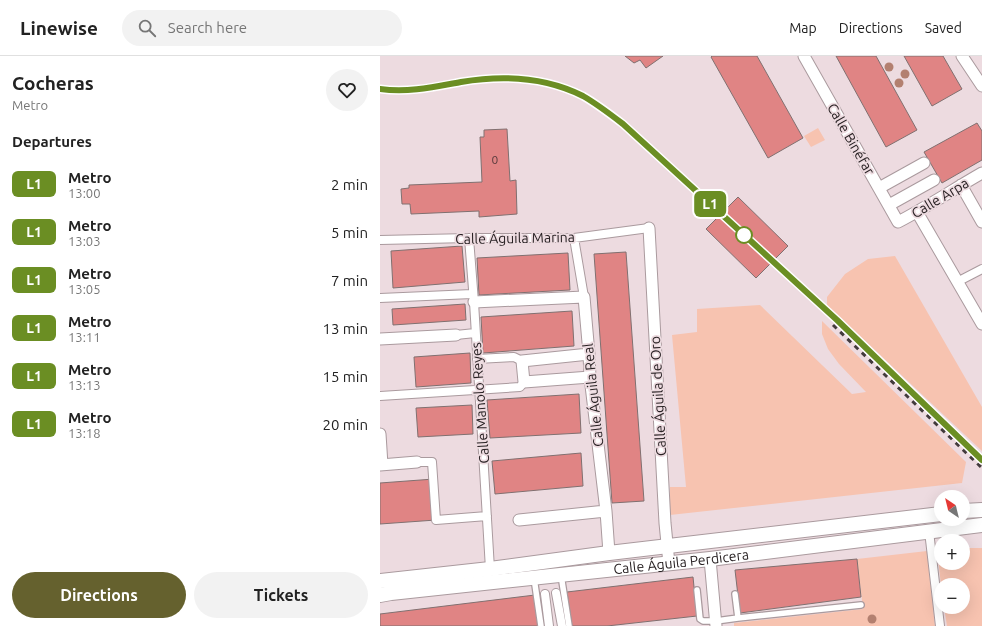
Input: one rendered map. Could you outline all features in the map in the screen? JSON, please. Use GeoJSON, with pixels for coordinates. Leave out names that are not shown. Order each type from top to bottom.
{"type":"FeatureCollection","features":[{"type":"Feature","properties":{"kind":"street","name":"Calle Binéfar"},"geometry":{"type":"LineString","coordinates":[[804,56],[898,222]]}},
{"type":"Feature","properties":{"kind":"street"},"geometry":{"type":"LineString","coordinates":[[962,56],[982,86]]}},
{"type":"Feature","properties":{"kind":"street"},"geometry":{"type":"LineString","coordinates":[[879,188],[924,163]]}},
{"type":"Feature","properties":{"kind":"street","name":"Calle Arpa"},"geometry":{"type":"LineString","coordinates":[[898,222],[982,173]]}},
{"type":"Feature","properties":{"kind":"street"},"geometry":{"type":"LineString","coordinates":[[889,205],[934,180]]}},
{"type":"Feature","properties":{"kind":"street"},"geometry":{"type":"LineString","coordinates":[[961,185],[982,222]]}},
{"type":"Feature","properties":{"kind":"street"},"geometry":{"type":"LineString","coordinates":[[917,212],[982,324]]}},
{"type":"Feature","properties":{"kind":"street","name":"Calle Águila Marina"},"geometry":{"type":"LineString","coordinates":[[380,240],[574,238],[649,228]]}},
{"type":"Feature","properties":{"kind":"street","name":"Calle Águila de Oro"},"geometry":{"type":"LineString","coordinates":[[649,228],[669,564]]}},
{"type":"Feature","properties":{"kind":"street","name":"Calle Manolo Reyes"},"geometry":{"type":"LineString","coordinates":[[469,238],[490,569]]}},
{"type":"Feature","properties":{"kind":"street","name":"Calle Águila Real"},"geometry":{"type":"LineString","coordinates":[[574,238],[584,297],[590,377],[606,511],[609,553]]}},
{"type":"Feature","properties":{"kind":"street"},"geometry":{"type":"LineString","coordinates":[[958,282],[982,269]]}},
{"type":"Feature","properties":{"kind":"street"},"geometry":{"type":"LineString","coordinates":[[380,298],[584,297]]}},
{"type":"Feature","properties":{"kind":"street"},"geometry":{"type":"LineString","coordinates":[[380,339],[475,333]]}},
{"type":"Feature","properties":{"kind":"street"},"geometry":{"type":"LineString","coordinates":[[477,359],[514,357],[522,361],[589,354]]}},
{"type":"Feature","properties":{"kind":"street"},"geometry":{"type":"LineString","coordinates":[[380,396],[520,387],[524,382],[522,361]]}},
{"type":"Feature","properties":{"kind":"street"},"geometry":{"type":"LineString","coordinates":[[524,382],[590,377]]}},
{"type":"Feature","properties":{"kind":"street"},"geometry":{"type":"LineString","coordinates":[[380,439],[381,465],[432,462],[436,520],[487,516]]}},
{"type":"Feature","properties":{"kind":"street"},"geometry":{"type":"LineString","coordinates":[[970,511],[982,510]]}},
{"type":"Feature","properties":{"kind":"street"},"geometry":{"type":"LineString","coordinates":[[519,520],[606,511]]}},
{"type":"Feature","properties":{"kind":"street","name":"Calle Águila Perdicera"},"geometry":{"type":"LineString","coordinates":[[380,581],[934,515]]}},
{"type":"Feature","properties":{"kind":"street","name":"Calle Águila Perdicera"},"geometry":{"type":"LineString","coordinates":[[380,595],[669,564],[982,525]]}},
{"type":"Feature","properties":{"kind":"street"},"geometry":{"type":"LineString","coordinates":[[929,532],[940,626]]}},
{"type":"Feature","properties":{"kind":"street"},"geometry":{"type":"LineString","coordinates":[[710,559],[716,623]]}},
{"type":"Feature","properties":{"kind":"street"},"geometry":{"type":"LineString","coordinates":[[556,593],[562,626]]}},
{"type":"Feature","properties":{"kind":"street"},"geometry":{"type":"LineString","coordinates":[[545,594],[549,626]]}},
{"type":"Feature","properties":{"kind":"lane"},"geometry":{"type":"LineString","coordinates":[[561,575],[569,626]]}},
{"type":"Feature","properties":{"kind":"lane"},"geometry":{"type":"LineString","coordinates":[[534,578],[541,626]]}},
{"type":"Feature","properties":{"kind":"lane"},"geometry":{"type":"LineString","coordinates":[[697,590],[700,619],[703,621],[716,623],[738,618],[861,605]]}},
{"type":"Feature","properties":{"kind":"lane"},"geometry":{"type":"LineString","coordinates":[[736,594],[738,618]]}},
{"type":"Feature","properties":{"kind":"shaded area"},"geometry":{"type":"Polygon","coordinates":[[[818,128],[825,140],[811,147],[804,136],[818,128]]]}},
{"type":"Feature","properties":{"kind":"shaded area"},"geometry":{"type":"Polygon","coordinates":[[[895,256],[982,407],[982,451],[827,305],[827,297],[845,274],[868,259],[895,256]]]}},
{"type":"Feature","properties":{"kind":"shaded area"},"geometry":{"type":"Polygon","coordinates":[[[760,305],[852,394],[866,392],[839,364],[828,349],[822,334],[822,321],[966,462],[962,483],[670,515],[670,487],[686,487],[672,335],[697,332],[697,309],[760,305]]]}},
{"type":"Feature","properties":{"kind":"shaded area"},"geometry":{"type":"Polygon","coordinates":[[[970,548],[982,548],[982,626],[947,626],[945,614],[970,614],[970,578],[940,578],[939,570],[970,570],[970,548]]]}},
{"type":"Feature","properties":{"kind":"shaded area"},"geometry":{"type":"Polygon","coordinates":[[[927,551],[935,626],[734,626],[734,623],[863,609],[857,559],[927,551]]]}},
{"type":"Feature","properties":{"kind":"building"},"geometry":{"type":"Polygon","coordinates":[[[625,56],[663,56],[646,68],[640,60],[634,63],[625,56]]]}},
{"type":"Feature","properties":{"kind":"building"},"geometry":{"type":"Polygon","coordinates":[[[757,56],[803,138],[768,158],[711,57],[757,56]]]}},
{"type":"Feature","properties":{"kind":"building"},"geometry":{"type":"Polygon","coordinates":[[[836,56],[876,56],[917,130],[886,147],[836,56]]]}},
{"type":"Feature","properties":{"kind":"building"},"geometry":{"type":"Polygon","coordinates":[[[904,56],[943,56],[962,89],[932,106],[904,56]]]}},
{"type":"Feature","properties":{"kind":"building"},"geometry":{"type":"Polygon","coordinates":[[[977,123],[982,131],[982,160],[942,183],[924,152],[977,123]]]}},
{"type":"Feature","properties":{"kind":"building"},"geometry":{"type":"Polygon","coordinates":[[[507,129],[510,181],[516,180],[517,214],[479,217],[479,211],[411,214],[410,204],[402,204],[401,189],[409,188],[409,185],[482,182],[480,137],[484,137],[484,130],[507,129]]]}},
{"type":"Feature","properties":{"kind":"building"},"geometry":{"type":"Polygon","coordinates":[[[738,197],[788,246],[756,278],[706,229],[738,197]]]}},
{"type":"Feature","properties":{"kind":"building"},"geometry":{"type":"Polygon","coordinates":[[[462,246],[465,282],[393,288],[391,251],[462,246]]]}},
{"type":"Feature","properties":{"kind":"building"},"geometry":{"type":"Polygon","coordinates":[[[626,252],[644,501],[612,503],[594,254],[626,252]]]}},
{"type":"Feature","properties":{"kind":"building"},"geometry":{"type":"Polygon","coordinates":[[[568,253],[570,290],[479,295],[477,258],[568,253]]]}},
{"type":"Feature","properties":{"kind":"building"},"geometry":{"type":"Polygon","coordinates":[[[465,304],[466,320],[393,325],[392,309],[465,304]]]}},
{"type":"Feature","properties":{"kind":"building"},"geometry":{"type":"Polygon","coordinates":[[[572,311],[574,346],[483,353],[481,317],[572,311]]]}},
{"type":"Feature","properties":{"kind":"building"},"geometry":{"type":"Polygon","coordinates":[[[470,353],[471,383],[416,387],[414,357],[470,353]]]}},
{"type":"Feature","properties":{"kind":"building"},"geometry":{"type":"Polygon","coordinates":[[[579,394],[581,433],[490,438],[487,400],[579,394]]]}},
{"type":"Feature","properties":{"kind":"building"},"geometry":{"type":"Polygon","coordinates":[[[472,405],[473,434],[418,437],[416,408],[472,405]]]}},
{"type":"Feature","properties":{"kind":"building"},"geometry":{"type":"Polygon","coordinates":[[[581,453],[583,486],[495,494],[492,461],[581,453]]]}},
{"type":"Feature","properties":{"kind":"building"},"geometry":{"type":"Polygon","coordinates":[[[434,479],[436,520],[380,524],[380,483],[434,479]]]}},
{"type":"Feature","properties":{"kind":"building"},"geometry":{"type":"Polygon","coordinates":[[[857,559],[861,597],[740,613],[735,570],[857,559]]]}},
{"type":"Feature","properties":{"kind":"building"},"geometry":{"type":"Polygon","coordinates":[[[693,577],[697,616],[607,626],[572,626],[567,592],[693,577]]]}},
{"type":"Feature","properties":{"kind":"building"},"geometry":{"type":"Polygon","coordinates":[[[535,595],[538,626],[380,626],[380,614],[535,595]]]}},
{"type":"Feature","properties":{"kind":"railway"},"geometry":{"type":"LineString","coordinates":[[837,320],[883,365]]}},
{"type":"Feature","properties":{"kind":"railway"},"geometry":{"type":"LineString","coordinates":[[833,325],[982,468]]}},
{"type":"Feature","properties":{"kind":"metro line","name":"L1"},"geometry":{"type":"LineString","coordinates":[[380,89],[394,91],[417,90],[476,80],[507,78],[544,82],[564,88],[597,104],[623,124],[837,320],[982,460]]}}]}
